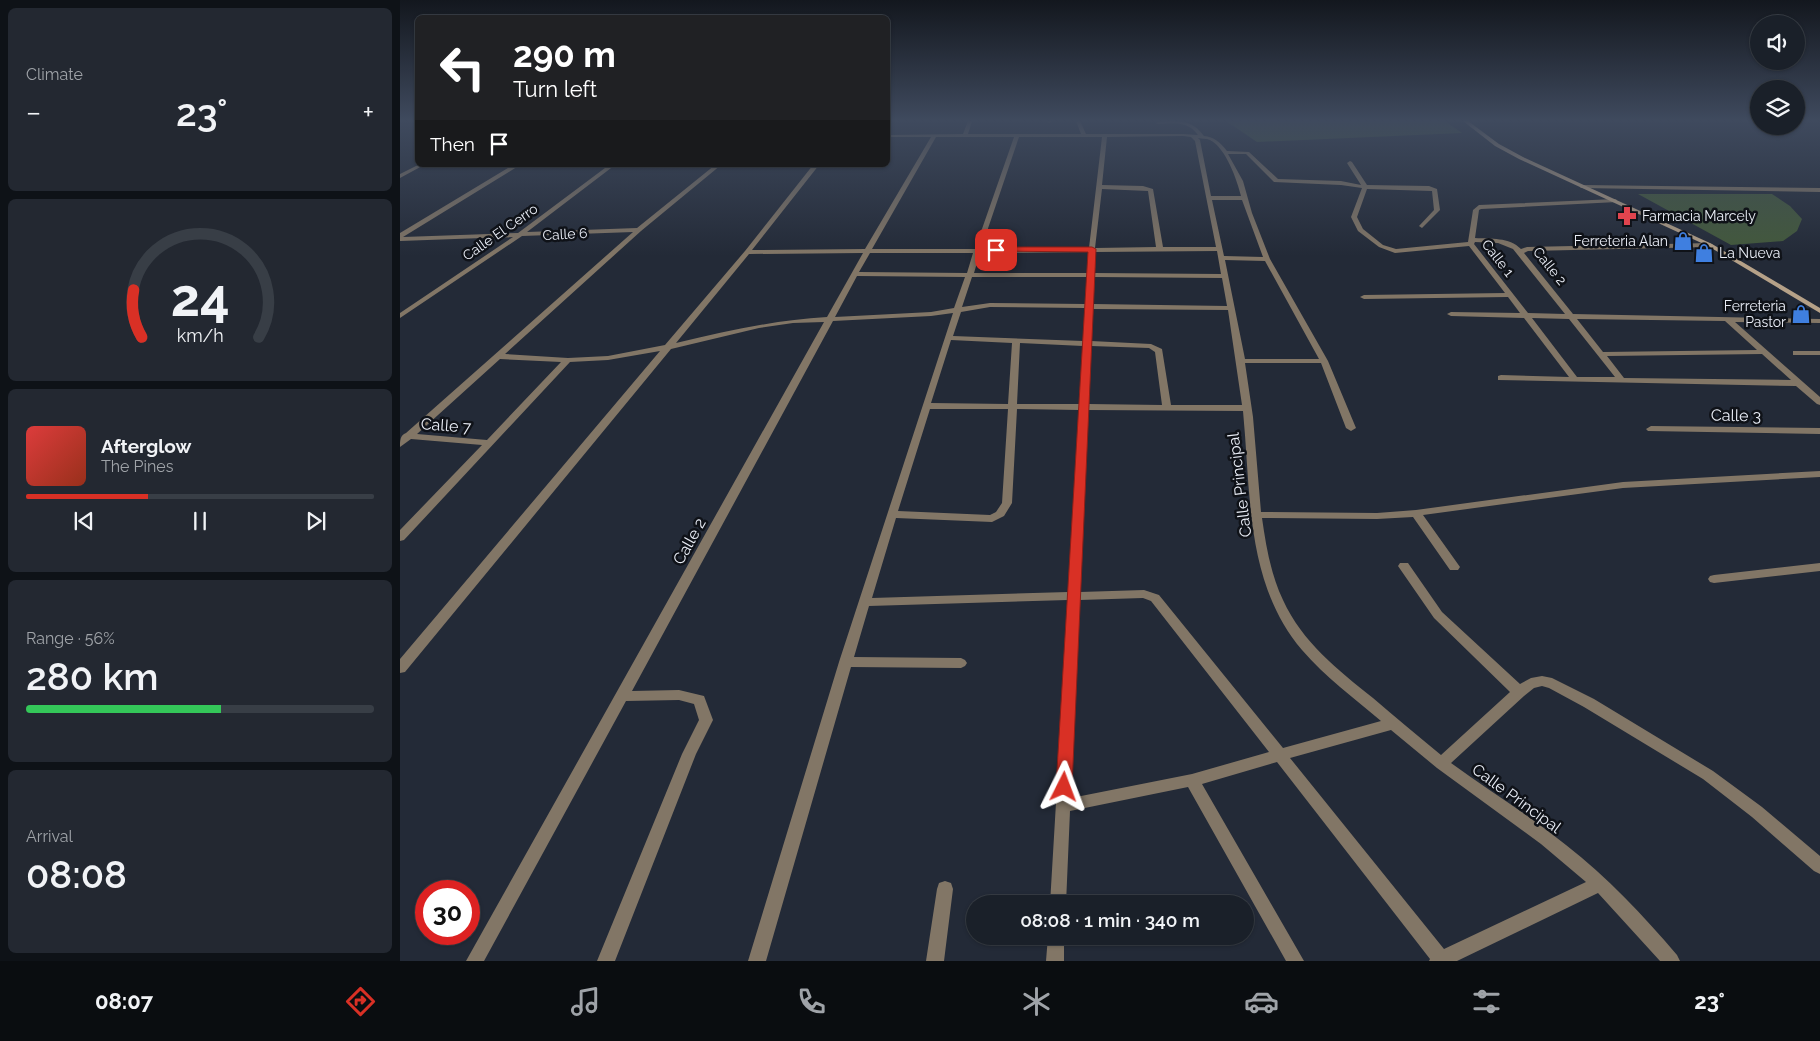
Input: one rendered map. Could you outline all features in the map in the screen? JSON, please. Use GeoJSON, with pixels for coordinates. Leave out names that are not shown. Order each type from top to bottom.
{"type":"FeatureCollection","features":[{"type":"Feature","properties":{"kind":"main road"},"geometry":{"type":"LineString","coordinates":[[1538,166],[1710,244],[1820,311]]}},
{"type":"Feature","properties":{"kind":"street","name":"Calle 2"},"geometry":{"type":"LineString","coordinates":[[475,961],[829,320],[917,166]]}},
{"type":"Feature","properties":{"kind":"street"},"geometry":{"type":"LineString","coordinates":[[757,961],[845,662],[958,308],[1007,166]]}},
{"type":"Feature","properties":{"kind":"street"},"geometry":{"type":"LineString","coordinates":[[1058,895],[1092,249],[1101,166]]}},
{"type":"Feature","properties":{"kind":"street","name":"Calle Principal"},"geometry":{"type":"LineString","coordinates":[[1202,166],[1241,361],[1256,515],[1273,594],[1288,623],[1303,644],[1322,664],[1441,763],[1560,849],[1600,884],[1640,924],[1672,961]]}},
{"type":"Feature","properties":{"kind":"street"},"geometry":{"type":"LineString","coordinates":[[1233,166],[1240,181],[1244,198],[1267,259],[1324,361],[1351,428]]}},
{"type":"Feature","properties":{"kind":"street"},"geometry":{"type":"LineString","coordinates":[[1259,166],[1276,181],[1341,182],[1366,187],[1433,189],[1438,210],[1422,226]]}},
{"type":"Feature","properties":{"kind":"street"},"geometry":{"type":"LineString","coordinates":[[1352,166],[1366,187]]}},
{"type":"Feature","properties":{"kind":"street"},"geometry":{"type":"LineString","coordinates":[[400,176],[417,167]]}},
{"type":"Feature","properties":{"kind":"street"},"geometry":{"type":"LineString","coordinates":[[400,238],[514,167]]}},
{"type":"Feature","properties":{"kind":"street","name":"Calle El Cerro"},"geometry":{"type":"LineString","coordinates":[[400,316],[518,236],[609,167]]}},
{"type":"Feature","properties":{"kind":"street"},"geometry":{"type":"LineString","coordinates":[[400,444],[404,436],[498,356],[639,230],[716,167]]}},
{"type":"Feature","properties":{"kind":"street"},"geometry":{"type":"LineString","coordinates":[[400,668],[747,252],[814,167]]}},
{"type":"Feature","properties":{"kind":"street"},"geometry":{"type":"LineString","coordinates":[[1099,187],[1143,188],[1151,190],[1160,249]]}},
{"type":"Feature","properties":{"kind":"street"},"geometry":{"type":"LineString","coordinates":[[1366,187],[1354,218],[1360,230],[1382,246],[1395,250],[1471,242],[1508,243],[1516,247],[1520,252]]}},
{"type":"Feature","properties":{"kind":"street"},"geometry":{"type":"LineString","coordinates":[[1583,187],[1820,190]]}},
{"type":"Feature","properties":{"kind":"street"},"geometry":{"type":"LineString","coordinates":[[1208,198],[1244,198]]}},
{"type":"Feature","properties":{"kind":"street","name":"Calle 1"},"geometry":{"type":"LineString","coordinates":[[1574,378],[1471,242],[1476,210],[1486,205],[1615,201]]}},
{"type":"Feature","properties":{"kind":"street","name":"Calle 6"},"geometry":{"type":"LineString","coordinates":[[400,238],[518,236],[639,230]]}},
{"type":"Feature","properties":{"kind":"street","name":"Calle 2"},"geometry":{"type":"LineString","coordinates":[[1621,378],[1520,252],[1527,249],[1710,244]]}},
{"type":"Feature","properties":{"kind":"street"},"geometry":{"type":"LineString","coordinates":[[747,252],[1160,249],[1267,259]]}},
{"type":"Feature","properties":{"kind":"street"},"geometry":{"type":"LineString","coordinates":[[855,274],[1224,276]]}},
{"type":"Feature","properties":{"kind":"street"},"geometry":{"type":"LineString","coordinates":[[1364,297],[1511,295]]}},
{"type":"Feature","properties":{"kind":"street"},"geometry":{"type":"LineString","coordinates":[[498,356],[568,360],[608,358],[759,326],[793,321],[931,314],[958,308],[990,305],[1230,308]]}},
{"type":"Feature","properties":{"kind":"street"},"geometry":{"type":"LineString","coordinates":[[1451,314],[1820,321]]}},
{"type":"Feature","properties":{"kind":"street"},"geometry":{"type":"LineString","coordinates":[[1727,319],[1820,402]]}},
{"type":"Feature","properties":{"kind":"street"},"geometry":{"type":"LineString","coordinates":[[949,338],[1136,344],[1156,348],[1159,352],[1167,407]]}},
{"type":"Feature","properties":{"kind":"street"},"geometry":{"type":"LineString","coordinates":[[892,514],[992,519],[1000,514],[1007,503],[1016,340]]}},
{"type":"Feature","properties":{"kind":"street"},"geometry":{"type":"LineString","coordinates":[[1603,354],[1764,352]]}},
{"type":"Feature","properties":{"kind":"street"},"geometry":{"type":"LineString","coordinates":[[1796,353],[1820,353]]}},
{"type":"Feature","properties":{"kind":"street"},"geometry":{"type":"LineString","coordinates":[[400,537],[568,360]]}},
{"type":"Feature","properties":{"kind":"street"},"geometry":{"type":"LineString","coordinates":[[1241,361],[1324,361]]}},
{"type":"Feature","properties":{"kind":"street"},"geometry":{"type":"LineString","coordinates":[[1501,378],[1621,378],[1798,383]]}},
{"type":"Feature","properties":{"kind":"street"},"geometry":{"type":"LineString","coordinates":[[927,406],[1247,408]]}},
{"type":"Feature","properties":{"kind":"street","name":"Calle 3"},"geometry":{"type":"LineString","coordinates":[[1651,429],[1820,431]]}},
{"type":"Feature","properties":{"kind":"street","name":"Calle 7"},"geometry":{"type":"LineString","coordinates":[[404,436],[490,443]]}},
{"type":"Feature","properties":{"kind":"street"},"geometry":{"type":"LineString","coordinates":[[1256,515],[1377,516],[1416,514],[1623,484],[1818,476]]}},
{"type":"Feature","properties":{"kind":"street"},"geometry":{"type":"LineString","coordinates":[[1416,514],[1454,567]]}},
{"type":"Feature","properties":{"kind":"street"},"geometry":{"type":"LineString","coordinates":[[1404,566],[1438,615],[1519,692]]}},
{"type":"Feature","properties":{"kind":"street"},"geometry":{"type":"LineString","coordinates":[[1714,579],[1820,567]]}},
{"type":"Feature","properties":{"kind":"street"},"geometry":{"type":"LineString","coordinates":[[864,602],[1144,594],[1155,598],[1440,960],[1600,884]]}},
{"type":"Feature","properties":{"kind":"street"},"geometry":{"type":"LineString","coordinates":[[845,662],[961,664]]}},
{"type":"Feature","properties":{"kind":"street"},"geometry":{"type":"LineString","coordinates":[[1441,763],[1531,683],[1542,681],[1552,683],[1589,703],[1708,775],[1757,812],[1820,866]]}},
{"type":"Feature","properties":{"kind":"street"},"geometry":{"type":"LineString","coordinates":[[606,961],[689,754],[706,720],[699,700],[679,695],[622,696]]}},
{"type":"Feature","properties":{"kind":"street"},"geometry":{"type":"LineString","coordinates":[[1063,806],[1192,780],[1393,723]]}},
{"type":"Feature","properties":{"kind":"street"},"geometry":{"type":"LineString","coordinates":[[1192,780],[1295,961]]}},
{"type":"Feature","properties":{"kind":"street"},"geometry":{"type":"LineString","coordinates":[[935,961],[945,888]]}},
{"type":"Feature","properties":{"kind":"street"},"geometry":{"type":"LineString","coordinates":[[1055,961],[1056,945]]}},
{"type":"Feature","properties":{"kind":"green space"},"geometry":{"type":"Polygon","coordinates":[[[1638,194],[1772,194],[1790,206],[1802,219],[1797,231],[1783,241],[1731,245],[1638,194]]]}},
{"type":"Feature","properties":{"kind":"place","name":"Farmacia Marcely"},"geometry":{"type":"Point","coordinates":[1627,216]}},
{"type":"Feature","properties":{"kind":"place","name":"Ferreteria Alan"},"geometry":{"type":"Point","coordinates":[1683,241]}},
{"type":"Feature","properties":{"kind":"place","name":"La Nueva"},"geometry":{"type":"Point","coordinates":[1704,253]}},
{"type":"Feature","properties":{"kind":"place","name":"Ferreteria Pastor"},"geometry":{"type":"Point","coordinates":[1801,314]}},
{"type":"Feature","properties":{"kind":"route"},"geometry":{"type":"LineString","coordinates":[[996,250],[1092,249],[1064,787]]}}]}
